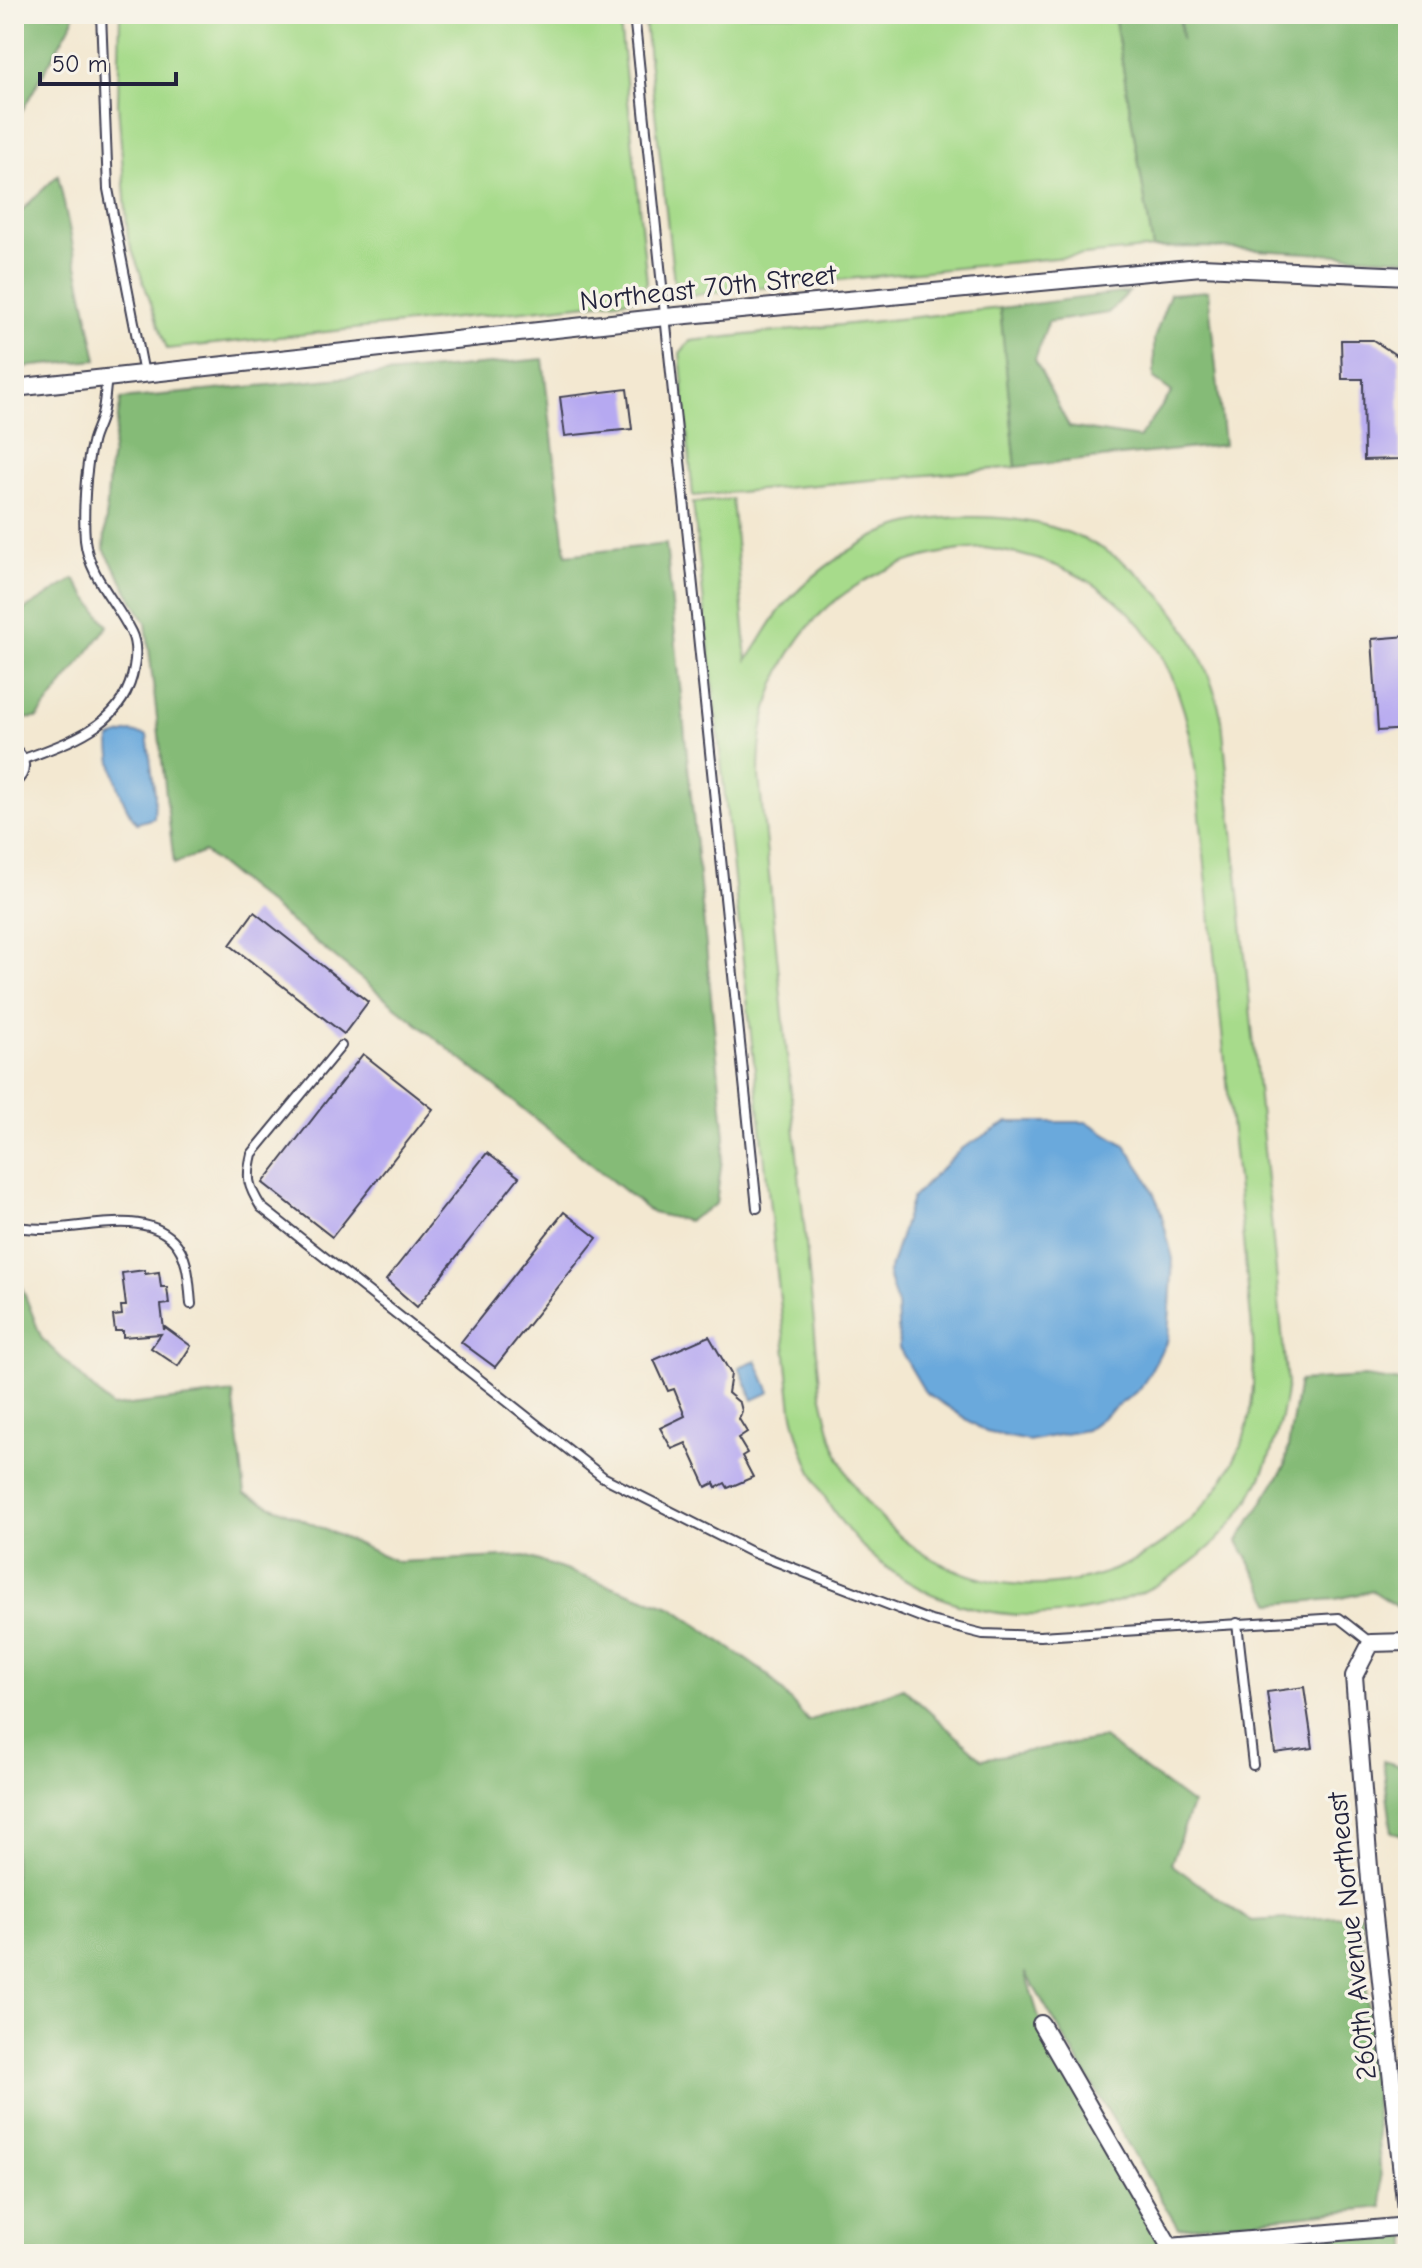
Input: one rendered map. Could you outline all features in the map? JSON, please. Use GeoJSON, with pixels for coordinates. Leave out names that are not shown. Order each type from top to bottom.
{"type":"FeatureCollection","features":[{"type":"Feature","properties":{"kind":"street","name":"Northeast 70th Street"},"geometry":{"type":"LineString","coordinates":[[14,388],[666,317],[1201,267],[1408,276]]}},
{"type":"Feature","properties":{"kind":"street"},"geometry":{"type":"LineString","coordinates":[[1371,1643],[1408,1642]]}},
{"type":"Feature","properties":{"kind":"street","name":"260th Avenue Northeast"},"geometry":{"type":"LineString","coordinates":[[1371,1643],[1354,1676],[1370,1880],[1408,2227]]}},
{"type":"Feature","properties":{"kind":"street"},"geometry":{"type":"LineString","coordinates":[[1041,2024],[1170,2247],[1408,2227]]}},
{"type":"Feature","properties":{"kind":"lane"},"geometry":{"type":"LineString","coordinates":[[101,14],[108,189],[144,374]]}},
{"type":"Feature","properties":{"kind":"lane"},"geometry":{"type":"LineString","coordinates":[[634,14],[757,1208]]}},
{"type":"Feature","properties":{"kind":"lane"},"geometry":{"type":"LineString","coordinates":[[24,759],[79,737],[104,722],[118,707],[132,678],[136,657],[133,636],[115,603],[96,578],[85,537],[92,443],[102,415],[107,378]]}},
{"type":"Feature","properties":{"kind":"lane"},"geometry":{"type":"LineString","coordinates":[[14,748],[24,759],[22,774],[14,783]]}},
{"type":"Feature","properties":{"kind":"lane"},"geometry":{"type":"LineString","coordinates":[[341,1046],[252,1154],[247,1175],[251,1191],[261,1207],[603,1477],[749,1551],[931,1621],[983,1634],[1040,1636],[1339,1618],[1371,1643]]}},
{"type":"Feature","properties":{"kind":"lane"},"geometry":{"type":"LineString","coordinates":[[14,1227],[44,1229],[130,1223],[159,1229],[174,1241],[182,1255],[188,1270],[191,1304]]}},
{"type":"Feature","properties":{"kind":"lane"},"geometry":{"type":"LineString","coordinates":[[1237,1623],[1253,1765]]}},
{"type":"Feature","properties":{"kind":"green space"},"geometry":{"type":"Polygon","coordinates":[[[14,14],[74,14],[73,21],[14,125],[14,14]]]}},
{"type":"Feature","properties":{"kind":"green space"},"geometry":{"type":"Polygon","coordinates":[[[120,14],[619,14],[647,282],[635,299],[167,349],[128,238],[118,104],[120,14]]]}},
{"type":"Feature","properties":{"kind":"green space"},"geometry":{"type":"Polygon","coordinates":[[[644,14],[1114,14],[1153,248],[691,295],[674,282],[644,14]]]}},
{"type":"Feature","properties":{"kind":"green space"},"geometry":{"type":"Polygon","coordinates":[[[1114,14],[1179,14],[1182,40],[1180,14],[1408,14],[1408,259],[1204,247],[1153,248],[1114,14]]]}},
{"type":"Feature","properties":{"kind":"green space"},"geometry":{"type":"Polygon","coordinates":[[[58,175],[97,360],[14,368],[14,218],[58,175]]]}},
{"type":"Feature","properties":{"kind":"green space"},"geometry":{"type":"Polygon","coordinates":[[[1208,291],[1224,445],[1016,467],[1000,308],[1129,292],[1108,313],[1048,322],[1035,360],[1069,427],[1139,438],[1172,392],[1154,379],[1154,339],[1170,294],[1208,291]]]}},
{"type":"Feature","properties":{"kind":"green space"},"geometry":{"type":"Polygon","coordinates":[[[1000,308],[1016,467],[693,496],[680,353],[690,341],[1000,308]]]}},
{"type":"Feature","properties":{"kind":"green space"},"geometry":{"type":"Polygon","coordinates":[[[543,359],[566,555],[666,544],[725,1137],[716,1204],[688,1221],[652,1213],[204,852],[174,864],[146,623],[104,549],[109,472],[121,399],[543,359]]]}},
{"type":"Feature","properties":{"kind":"green space"},"geometry":{"type":"Polygon","coordinates":[[[732,499],[747,660],[776,615],[792,597],[854,548],[903,525],[971,517],[1018,520],[1061,530],[1100,547],[1135,571],[1165,600],[1189,635],[1209,675],[1222,720],[1287,1384],[1273,1446],[1262,1476],[1246,1504],[1211,1546],[1167,1579],[1118,1602],[1065,1613],[1011,1614],[958,1604],[908,1582],[864,1548],[827,1501],[809,1467],[792,1410],[693,503],[732,499]],[[984,548],[936,554],[893,567],[854,587],[821,613],[795,646],[775,684],[763,727],[759,776],[821,1393],[835,1446],[860,1494],[902,1538],[946,1566],[994,1581],[1042,1585],[1090,1578],[1136,1560],[1176,1532],[1211,1496],[1238,1452],[1248,1425],[1253,1339],[1194,756],[1184,712],[1170,674],[1152,640],[1129,612],[1101,589],[1067,570],[1028,557],[984,548]]]}},
{"type":"Feature","properties":{"kind":"green space"},"geometry":{"type":"Polygon","coordinates":[[[74,579],[108,626],[37,718],[14,719],[14,616],[74,579]]]}},
{"type":"Feature","properties":{"kind":"green space"},"geometry":{"type":"Polygon","coordinates":[[[14,1267],[42,1339],[112,1407],[233,1393],[245,1494],[398,1562],[525,1556],[673,1608],[768,1675],[808,1721],[903,1688],[982,1759],[1103,1738],[1192,1804],[1171,1864],[1250,1921],[1361,1915],[1383,2207],[1178,2228],[1025,1972],[1041,2024],[1170,2247],[1408,2226],[1408,2254],[14,2254],[14,1267]]]}},
{"type":"Feature","properties":{"kind":"green space"},"geometry":{"type":"Polygon","coordinates":[[[1364,1377],[1408,1383],[1408,1614],[1373,1591],[1336,1599],[1272,1604],[1238,1541],[1285,1466],[1299,1381],[1364,1377]]]}},
{"type":"Feature","properties":{"kind":"green space"},"geometry":{"type":"Polygon","coordinates":[[[1383,1761],[1408,1768],[1408,1837],[1392,1833],[1383,1761]]]}},
{"type":"Feature","properties":{"kind":"water"},"geometry":{"type":"Polygon","coordinates":[[[130,732],[147,735],[155,794],[154,818],[137,823],[121,795],[110,748],[110,738],[130,732]]]}},
{"type":"Feature","properties":{"kind":"water"},"geometry":{"type":"Polygon","coordinates":[[[1008,1122],[1087,1122],[1125,1145],[1145,1175],[1159,1205],[1173,1259],[1168,1339],[1141,1388],[1086,1430],[1028,1441],[986,1432],[925,1392],[899,1348],[897,1304],[888,1275],[912,1198],[961,1149],[1008,1122]]]}},
{"type":"Feature","properties":{"kind":"water"},"geometry":{"type":"Polygon","coordinates":[[[756,1360],[770,1392],[753,1400],[739,1367],[756,1360]]]}},
{"type":"Feature","properties":{"kind":"building"},"geometry":{"type":"Polygon","coordinates":[[[1341,340],[1373,340],[1399,357],[1400,459],[1364,460],[1363,379],[1342,379],[1341,340]]]}},
{"type":"Feature","properties":{"kind":"building"},"geometry":{"type":"Polygon","coordinates":[[[627,389],[632,429],[565,436],[560,397],[627,389]]]}},
{"type":"Feature","properties":{"kind":"building"},"geometry":{"type":"Polygon","coordinates":[[[1408,636],[1408,729],[1378,731],[1372,639],[1408,636]]]}},
{"type":"Feature","properties":{"kind":"building"},"geometry":{"type":"Polygon","coordinates":[[[254,912],[368,1002],[344,1034],[230,945],[254,912]]]}},
{"type":"Feature","properties":{"kind":"building"},"geometry":{"type":"Polygon","coordinates":[[[363,1054],[433,1109],[332,1237],[263,1183],[363,1054]]]}},
{"type":"Feature","properties":{"kind":"building"},"geometry":{"type":"Polygon","coordinates":[[[487,1153],[519,1177],[417,1307],[386,1280],[487,1153]]]}},
{"type":"Feature","properties":{"kind":"building"},"geometry":{"type":"Polygon","coordinates":[[[564,1212],[597,1238],[495,1367],[461,1342],[564,1212]]]}},
{"type":"Feature","properties":{"kind":"building"},"geometry":{"type":"Polygon","coordinates":[[[145,1270],[145,1274],[159,1272],[161,1287],[167,1287],[169,1304],[161,1305],[164,1330],[165,1327],[191,1346],[178,1366],[151,1348],[161,1334],[123,1337],[123,1331],[115,1331],[113,1316],[122,1315],[121,1306],[126,1306],[122,1273],[145,1270]]]}},
{"type":"Feature","properties":{"kind":"building"},"geometry":{"type":"Polygon","coordinates":[[[709,1336],[731,1374],[728,1393],[740,1403],[742,1411],[739,1419],[747,1432],[738,1438],[747,1453],[742,1456],[753,1477],[728,1488],[725,1483],[716,1488],[714,1483],[706,1487],[686,1443],[672,1449],[660,1428],[685,1416],[674,1389],[668,1391],[654,1360],[709,1336]]]}},
{"type":"Feature","properties":{"kind":"building"},"geometry":{"type":"Polygon","coordinates":[[[1304,1687],[1313,1748],[1275,1753],[1267,1692],[1304,1687]]]}}]}
